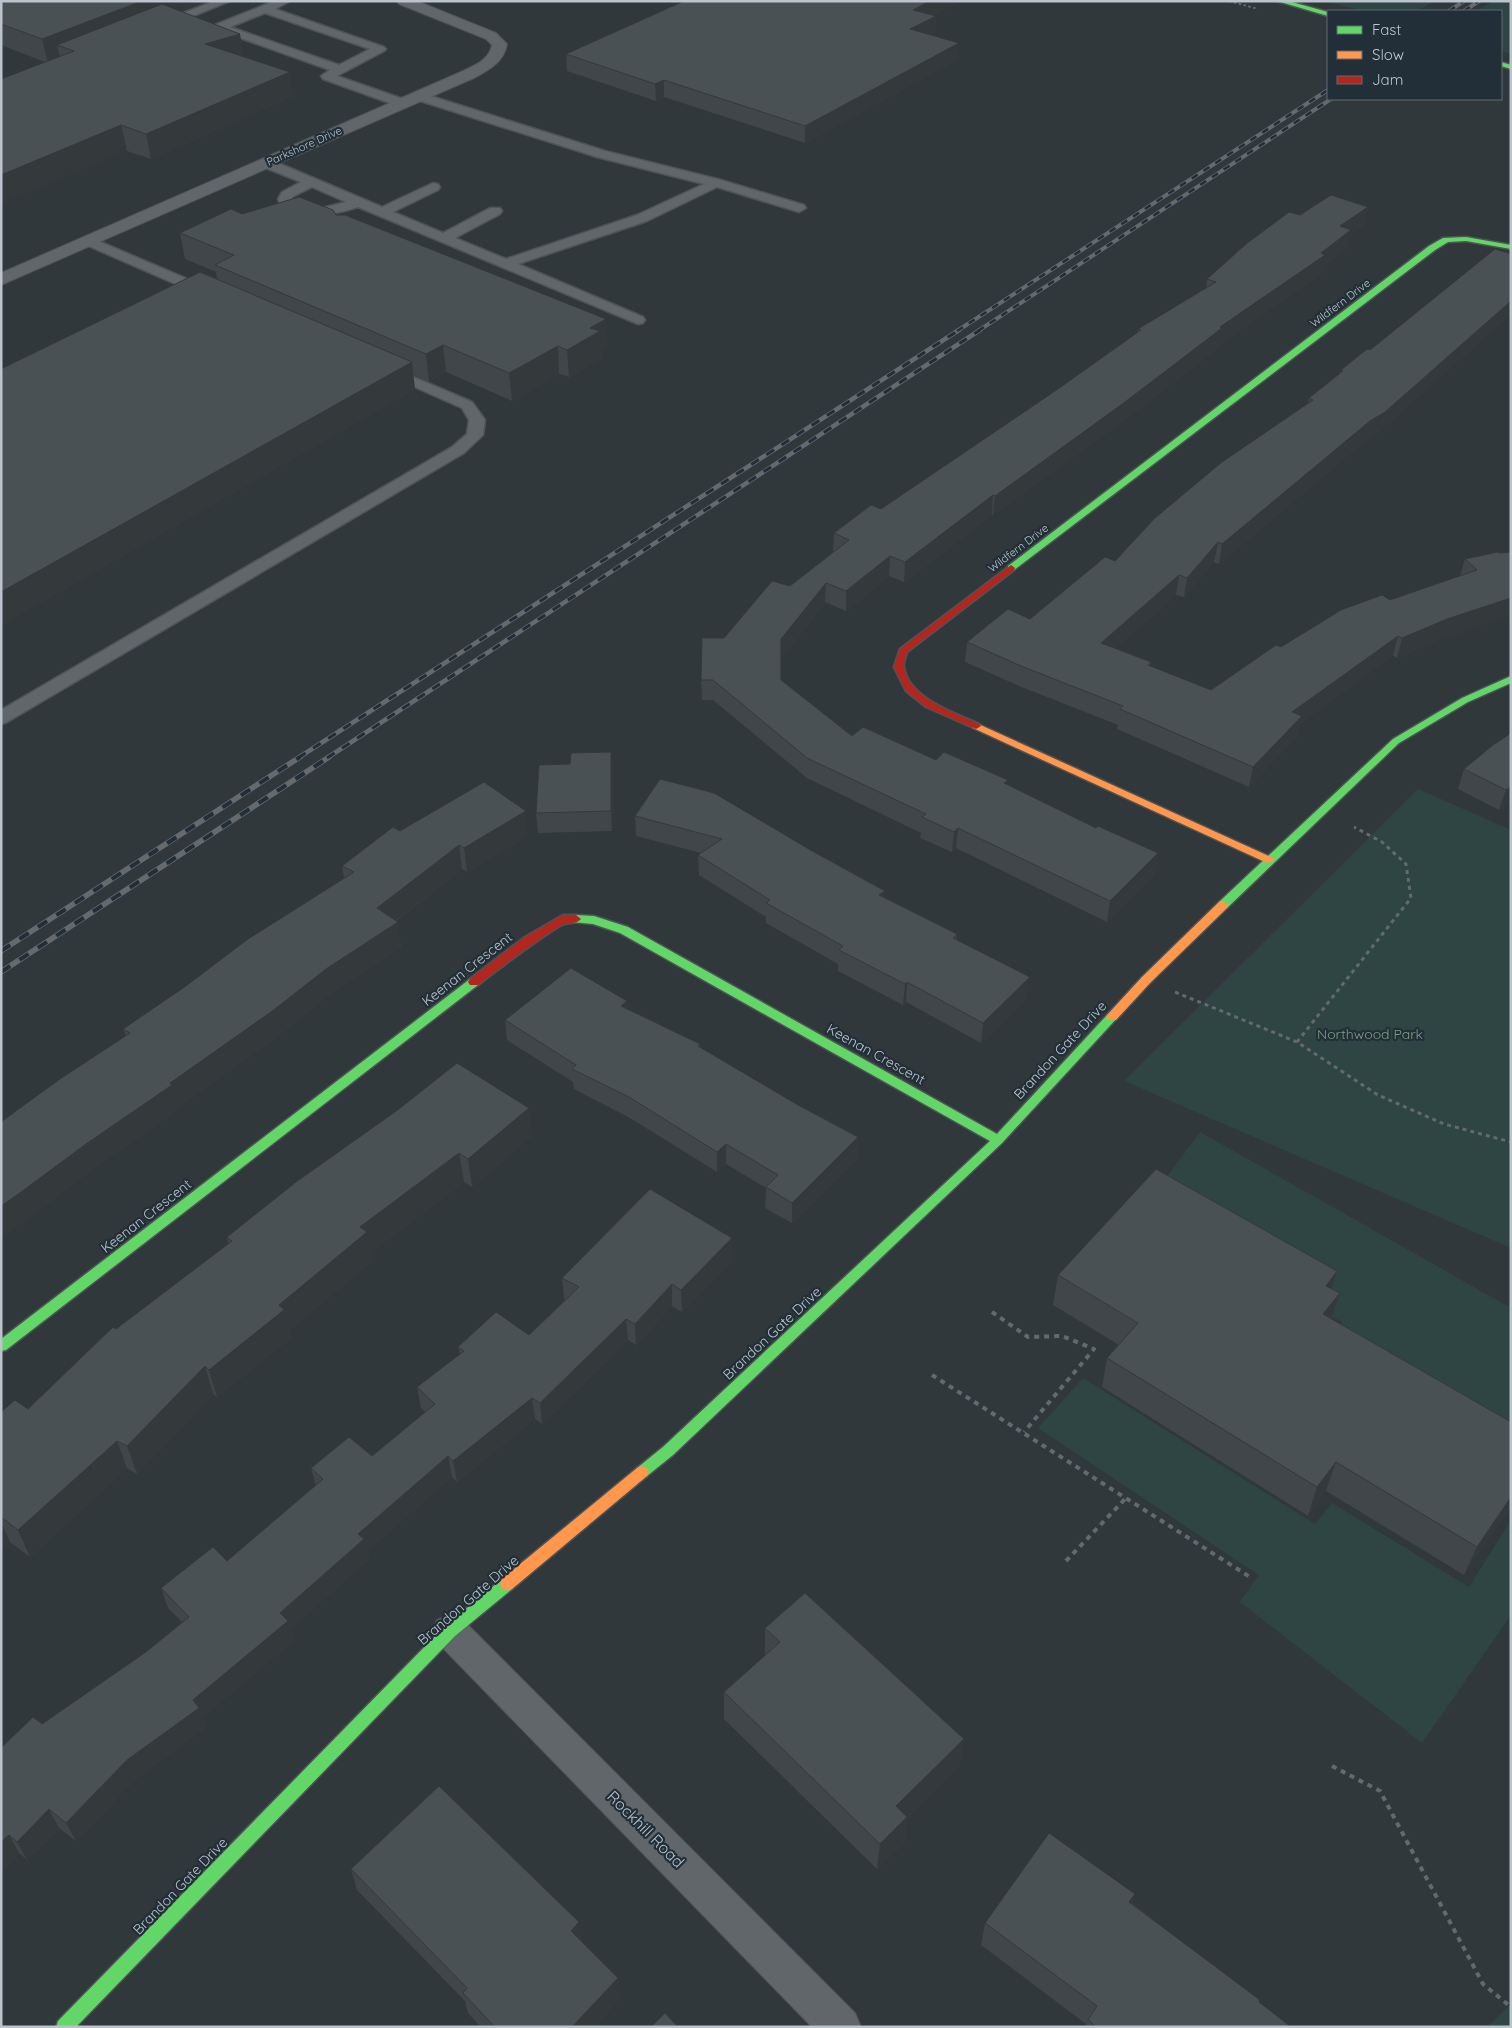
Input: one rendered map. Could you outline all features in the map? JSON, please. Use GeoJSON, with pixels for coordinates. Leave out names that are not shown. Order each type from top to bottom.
{"type":"FeatureCollection","features":[{"type":"Feature","properties":{"kind":"street","name":"Parkshore Drive"},"geometry":{"type":"LineString","coordinates":[[1,280],[418,96],[494,60],[500,52],[500,44],[491,36],[404,1]]}},
{"type":"Feature","properties":{"kind":"street"},"geometry":{"type":"LineString","coordinates":[[1280,1],[1327,14]]}},
{"type":"Feature","properties":{"kind":"street","name":"Wildfern Drive"},"geometry":{"type":"LineString","coordinates":[[1269,860],[929,705],[910,689],[899,667],[903,651],[1432,248],[1446,240],[1466,239],[1511,247]]}},
{"type":"Feature","properties":{"kind":"street","name":"Brandon Gate Drive"},"geometry":{"type":"LineString","coordinates":[[64,2027],[450,1631],[668,1451],[998,1140],[1146,980],[1269,860],[1396,741],[1465,700],[1511,679]]}},
{"type":"Feature","properties":{"kind":"street","name":"Keenan Crescent"},"geometry":{"type":"LineString","coordinates":[[1,1346],[529,940],[563,919],[594,920],[624,930],[998,1140]]}},
{"type":"Feature","properties":{"kind":"street","name":"Rockhill Road"},"geometry":{"type":"LineString","coordinates":[[450,1631],[841,2027]]}},
{"type":"Feature","properties":{"kind":"lane"},"geometry":{"type":"LineString","coordinates":[[154,29],[226,1]]}},
{"type":"Feature","properties":{"kind":"lane"},"geometry":{"type":"LineString","coordinates":[[285,1],[219,26],[342,70]]}},
{"type":"Feature","properties":{"kind":"lane"},"geometry":{"type":"LineString","coordinates":[[265,9],[380,49],[327,76],[402,103]]}},
{"type":"Feature","properties":{"kind":"lane"},"geometry":{"type":"LineString","coordinates":[[418,96],[601,154],[716,183],[799,208]]}},
{"type":"Feature","properties":{"kind":"lane"},"geometry":{"type":"LineString","coordinates":[[266,163],[638,320]]}},
{"type":"Feature","properties":{"kind":"lane"},"geometry":{"type":"LineString","coordinates":[[311,182],[287,195],[285,199],[286,204],[311,212],[324,212],[358,202]]}},
{"type":"Feature","properties":{"kind":"lane"},"geometry":{"type":"LineString","coordinates":[[506,264],[642,218],[716,183]]}},
{"type":"Feature","properties":{"kind":"lane"},"geometry":{"type":"LineString","coordinates":[[371,223],[433,187]]}},
{"type":"Feature","properties":{"kind":"lane"},"geometry":{"type":"LineString","coordinates":[[444,238],[495,211]]}},
{"type":"Feature","properties":{"kind":"lane"},"geometry":{"type":"LineString","coordinates":[[415,240],[431,232]]}},
{"type":"Feature","properties":{"kind":"lane"},"geometry":{"type":"LineString","coordinates":[[89,241],[226,300]]}},
{"type":"Feature","properties":{"kind":"lane"},"geometry":{"type":"LineString","coordinates":[[455,257],[470,249]]}},
{"type":"Feature","properties":{"kind":"lane"},"geometry":{"type":"LineString","coordinates":[[1,718],[458,450],[475,435],[477,420],[467,405],[378,366]]}},
{"type":"Feature","properties":{"kind":"path"},"geometry":{"type":"LineString","coordinates":[[1297,1042],[1411,898],[1406,864],[1382,842],[1354,827]]}},
{"type":"Feature","properties":{"kind":"path"},"geometry":{"type":"LineString","coordinates":[[1146,980],[1297,1042],[1378,1095],[1444,1124],[1511,1142]]}},
{"type":"Feature","properties":{"kind":"path"},"geometry":{"type":"LineString","coordinates":[[992,1312],[1028,1337],[1062,1336],[1094,1349],[1024,1432]]}},
{"type":"Feature","properties":{"kind":"path"},"geometry":{"type":"LineString","coordinates":[[932,1375],[1250,1577]]}},
{"type":"Feature","properties":{"kind":"path"},"geometry":{"type":"LineString","coordinates":[[1066,1561],[1126,1498]]}},
{"type":"Feature","properties":{"kind":"path"},"geometry":{"type":"LineString","coordinates":[[1332,1766],[1380,1791],[1483,1984],[1511,2007]]}},
{"type":"Feature","properties":{"kind":"green space"},"geometry":{"type":"Polygon","coordinates":[[[1325,1],[1434,1],[1419,10],[1358,10],[1325,1]]]}},
{"type":"Feature","properties":{"kind":"green space"},"geometry":{"type":"Polygon","coordinates":[[[1493,1],[1511,1],[1511,54],[1502,51],[1502,10],[1479,10],[1493,1]]]}},
{"type":"Feature","properties":{"kind":"green space","name":"Northwood Park"},"geometry":{"type":"Polygon","coordinates":[[[1418,789],[1511,830],[1511,1248],[1124,1081],[1418,789]]]}},
{"type":"Feature","properties":{"kind":"green space"},"geometry":{"type":"Polygon","coordinates":[[[1200,1132],[1511,1308],[1511,1449],[1327,1343],[1342,1322],[1326,1313],[1155,1193],[1200,1132]]]}},
{"type":"Feature","properties":{"kind":"green space"},"geometry":{"type":"Polygon","coordinates":[[[1083,1378],[1315,1524],[1332,1503],[1469,1587],[1511,1520],[1511,1615],[1422,1743],[1240,1602],[1259,1575],[1038,1428],[1083,1378]]]}},
{"type":"Feature","properties":{"kind":"green space"},"geometry":{"type":"Polygon","coordinates":[[[1511,2004],[1511,2027],[1488,2027],[1511,2004]]]}},
{"type":"Feature","properties":{"kind":"building"},"geometry":{"type":"Polygon","coordinates":[[[1,1],[142,1],[42,39],[1,24],[1,1]]]}},
{"type":"Feature","properties":{"kind":"building"},"geometry":{"type":"Polygon","coordinates":[[[684,1],[930,1],[913,10],[936,16],[910,29],[959,43],[805,126],[664,80],[655,84],[566,54],[684,1]]]}},
{"type":"Feature","properties":{"kind":"building"},"geometry":{"type":"Polygon","coordinates":[[[162,4],[240,34],[205,44],[290,72],[146,134],[121,125],[1,175],[1,79],[74,51],[57,45],[162,4]]]}},
{"type":"Feature","properties":{"kind":"building"},"geometry":{"type":"Polygon","coordinates":[[[1331,195],[1368,207],[1340,226],[1351,230],[1321,253],[1325,255],[1220,327],[1222,328],[1125,402],[995,496],[993,495],[905,562],[890,556],[846,591],[826,583],[781,639],[781,680],[852,736],[863,727],[936,760],[944,752],[1008,780],[1004,783],[1096,828],[1098,826],[1158,853],[1110,901],[958,828],[954,832],[922,817],[926,814],[807,758],[713,680],[701,680],[702,638],[724,638],[772,581],[790,586],[849,540],[834,533],[871,505],[881,509],[1058,389],[1141,330],[1138,329],[1216,282],[1207,279],[1246,244],[1289,212],[1300,215],[1331,195]]]}},
{"type":"Feature","properties":{"kind":"building"},"geometry":{"type":"Polygon","coordinates":[[[299,197],[333,210],[336,215],[345,215],[606,319],[590,328],[600,331],[567,350],[558,346],[509,373],[443,345],[426,354],[215,265],[234,255],[180,233],[231,209],[242,214],[299,197]]]}},
{"type":"Feature","properties":{"kind":"building"},"geometry":{"type":"Polygon","coordinates":[[[1495,249],[1511,254],[1511,301],[1385,412],[1370,421],[1222,544],[1218,542],[1187,578],[1179,575],[1101,643],[1151,662],[1148,665],[1211,690],[1276,645],[1281,647],[1341,610],[1382,595],[1390,600],[1477,570],[1465,559],[1498,552],[1511,552],[1511,598],[1447,619],[1402,638],[1398,636],[1292,712],[1302,716],[1253,767],[1120,709],[1123,706],[1021,666],[967,642],[1008,609],[1030,619],[1105,557],[1115,561],[1155,518],[1222,462],[1313,400],[1309,398],[1343,371],[1341,370],[1367,349],[1370,350],[1495,249]]]}},
{"type":"Feature","properties":{"kind":"building"},"geometry":{"type":"Polygon","coordinates":[[[200,272],[412,362],[1,592],[1,369],[200,272]]]}},
{"type":"Feature","properties":{"kind":"building"},"geometry":{"type":"Polygon","coordinates":[[[1511,733],[1511,786],[1506,790],[1464,769],[1493,745],[1511,733]]]}},
{"type":"Feature","properties":{"kind":"building"},"geometry":{"type":"Polygon","coordinates":[[[611,752],[611,811],[536,813],[539,765],[570,764],[571,753],[611,752]]]}},
{"type":"Feature","properties":{"kind":"building"},"geometry":{"type":"Polygon","coordinates":[[[660,779],[714,793],[885,891],[879,895],[957,934],[953,938],[1030,977],[983,1023],[907,982],[905,984],[839,950],[843,946],[766,903],[770,900],[698,855],[722,839],[635,816],[660,779]]]}},
{"type":"Feature","properties":{"kind":"building"},"geometry":{"type":"Polygon","coordinates":[[[484,782],[526,811],[464,848],[459,845],[377,908],[398,922],[326,969],[271,1012],[170,1083],[172,1085],[86,1144],[1,1206],[1,1122],[60,1079],[130,1033],[123,1029],[186,986],[248,939],[354,872],[342,866],[393,827],[400,831],[484,782]]]}},
{"type":"Feature","properties":{"kind":"building"},"geometry":{"type":"Polygon","coordinates":[[[571,968],[627,1001],[621,1006],[700,1044],[698,1046],[798,1105],[858,1137],[792,1203],[766,1187],[778,1175],[726,1144],[717,1152],[629,1097],[572,1069],[576,1065],[505,1020],[571,968]]]}},
{"type":"Feature","properties":{"kind":"building"},"geometry":{"type":"Polygon","coordinates":[[[457,1063],[529,1108],[468,1159],[459,1153],[360,1227],[367,1232],[279,1305],[284,1310],[209,1370],[205,1366],[127,1446],[117,1441],[18,1530],[1,1517],[1,1412],[15,1400],[28,1409],[113,1327],[116,1329],[232,1241],[227,1237],[296,1182],[399,1109],[457,1063]]]}},
{"type":"Feature","properties":{"kind":"building"},"geometry":{"type":"Polygon","coordinates":[[[1156,1169],[1337,1271],[1326,1286],[1340,1293],[1323,1314],[1511,1422],[1511,1497],[1477,1547],[1336,1462],[1317,1487],[1107,1358],[1138,1323],[1058,1275],[1156,1169]]]}},
{"type":"Feature","properties":{"kind":"building"},"geometry":{"type":"Polygon","coordinates":[[[650,1189],[732,1238],[681,1290],[672,1284],[635,1324],[626,1319],[540,1403],[532,1398],[453,1461],[448,1456],[358,1534],[364,1539],[280,1613],[288,1621],[193,1700],[199,1708],[127,1760],[66,1823],[49,1809],[17,1842],[9,1835],[1,1842],[1,1748],[33,1717],[42,1724],[146,1652],[189,1617],[161,1588],[213,1547],[227,1561],[323,1479],[311,1468],[349,1437],[372,1456],[435,1404],[417,1387],[464,1351],[458,1347],[496,1312],[529,1335],[579,1287],[562,1278],[650,1189]]]}},
{"type":"Feature","properties":{"kind":"building"},"geometry":{"type":"Polygon","coordinates":[[[805,1593],[964,1739],[896,1806],[907,1817],[880,1844],[724,1692],[780,1642],[765,1628],[805,1593]]]}},
{"type":"Feature","properties":{"kind":"building"},"geometry":{"type":"Polygon","coordinates":[[[439,1786],[579,1922],[571,1931],[618,1978],[572,2027],[495,2027],[463,1993],[467,1988],[351,1869],[439,1786]]]}},
{"type":"Feature","properties":{"kind":"building"},"geometry":{"type":"Polygon","coordinates":[[[1049,1833],[1135,1894],[1129,1902],[1260,2000],[1259,2002],[1291,2027],[1096,2027],[1088,2020],[1097,2006],[985,1923],[1049,1833]]]}},
{"type":"Feature","properties":{"kind":"building"},"geometry":{"type":"Polygon","coordinates":[[[665,2013],[678,2027],[651,2027],[665,2013]]]}},
{"type":"Feature","properties":{"kind":"railway"},"geometry":{"type":"LineString","coordinates":[[1450,10],[1464,1]]}},
{"type":"Feature","properties":{"kind":"railway"},"geometry":{"type":"LineString","coordinates":[[1466,10],[1479,1]]}},
{"type":"Feature","properties":{"kind":"railway"},"geometry":{"type":"LineString","coordinates":[[957,331],[1327,91]]}},
{"type":"Feature","properties":{"kind":"railway"},"geometry":{"type":"LineString","coordinates":[[978,331],[1329,100]]}},
{"type":"Feature","properties":{"kind":"railway"},"geometry":{"type":"LineString","coordinates":[[298,758],[959,330]]}},
{"type":"Feature","properties":{"kind":"railway"},"geometry":{"type":"LineString","coordinates":[[327,758],[980,330]]}},
{"type":"Feature","properties":{"kind":"railway"},"geometry":{"type":"LineString","coordinates":[[1,951],[300,757]]}},
{"type":"Feature","properties":{"kind":"railway"},"geometry":{"type":"LineString","coordinates":[[1,972],[329,757]]}},
{"type":"Feature","properties":{"kind":"traffic: fast"},"geometry":{"type":"LineString","coordinates":[[1280,1],[1327,14]]}},
{"type":"Feature","properties":{"kind":"traffic: fast"},"geometry":{"type":"LineString","coordinates":[[1502,64],[1511,67]]}},
{"type":"Feature","properties":{"kind":"traffic: fast"},"geometry":{"type":"LineString","coordinates":[[1011,568],[1432,248],[1446,240],[1466,239],[1511,247]]}},
{"type":"Feature","properties":{"kind":"traffic: fast"},"geometry":{"type":"LineString","coordinates":[[1223,905],[1396,741],[1465,700],[1511,679]]}},
{"type":"Feature","properties":{"kind":"traffic: fast"},"geometry":{"type":"LineString","coordinates":[[576,919],[594,920],[624,930],[998,1140]]}},
{"type":"Feature","properties":{"kind":"traffic: fast"},"geometry":{"type":"LineString","coordinates":[[1,1346],[474,982]]}},
{"type":"Feature","properties":{"kind":"traffic: fast"},"geometry":{"type":"LineString","coordinates":[[642,1472],[668,1451],[998,1140],[1112,1017]]}},
{"type":"Feature","properties":{"kind":"traffic: fast"},"geometry":{"type":"LineString","coordinates":[[64,2027],[450,1631],[507,1584]]}},
{"type":"Feature","properties":{"kind":"traffic: slow"},"geometry":{"type":"LineString","coordinates":[[976,726],[1269,860]]}},
{"type":"Feature","properties":{"kind":"traffic: slow"},"geometry":{"type":"LineString","coordinates":[[1112,1017],[1146,980],[1223,905]]}},
{"type":"Feature","properties":{"kind":"traffic: slow"},"geometry":{"type":"LineString","coordinates":[[507,1584],[642,1472]]}},
{"type":"Feature","properties":{"kind":"traffic: jam"},"geometry":{"type":"LineString","coordinates":[[976,726],[929,705],[909,689],[899,667],[903,651],[1011,568]]}},
{"type":"Feature","properties":{"kind":"traffic: jam"},"geometry":{"type":"LineString","coordinates":[[474,982],[529,940],[563,919],[576,919]]}}]}
